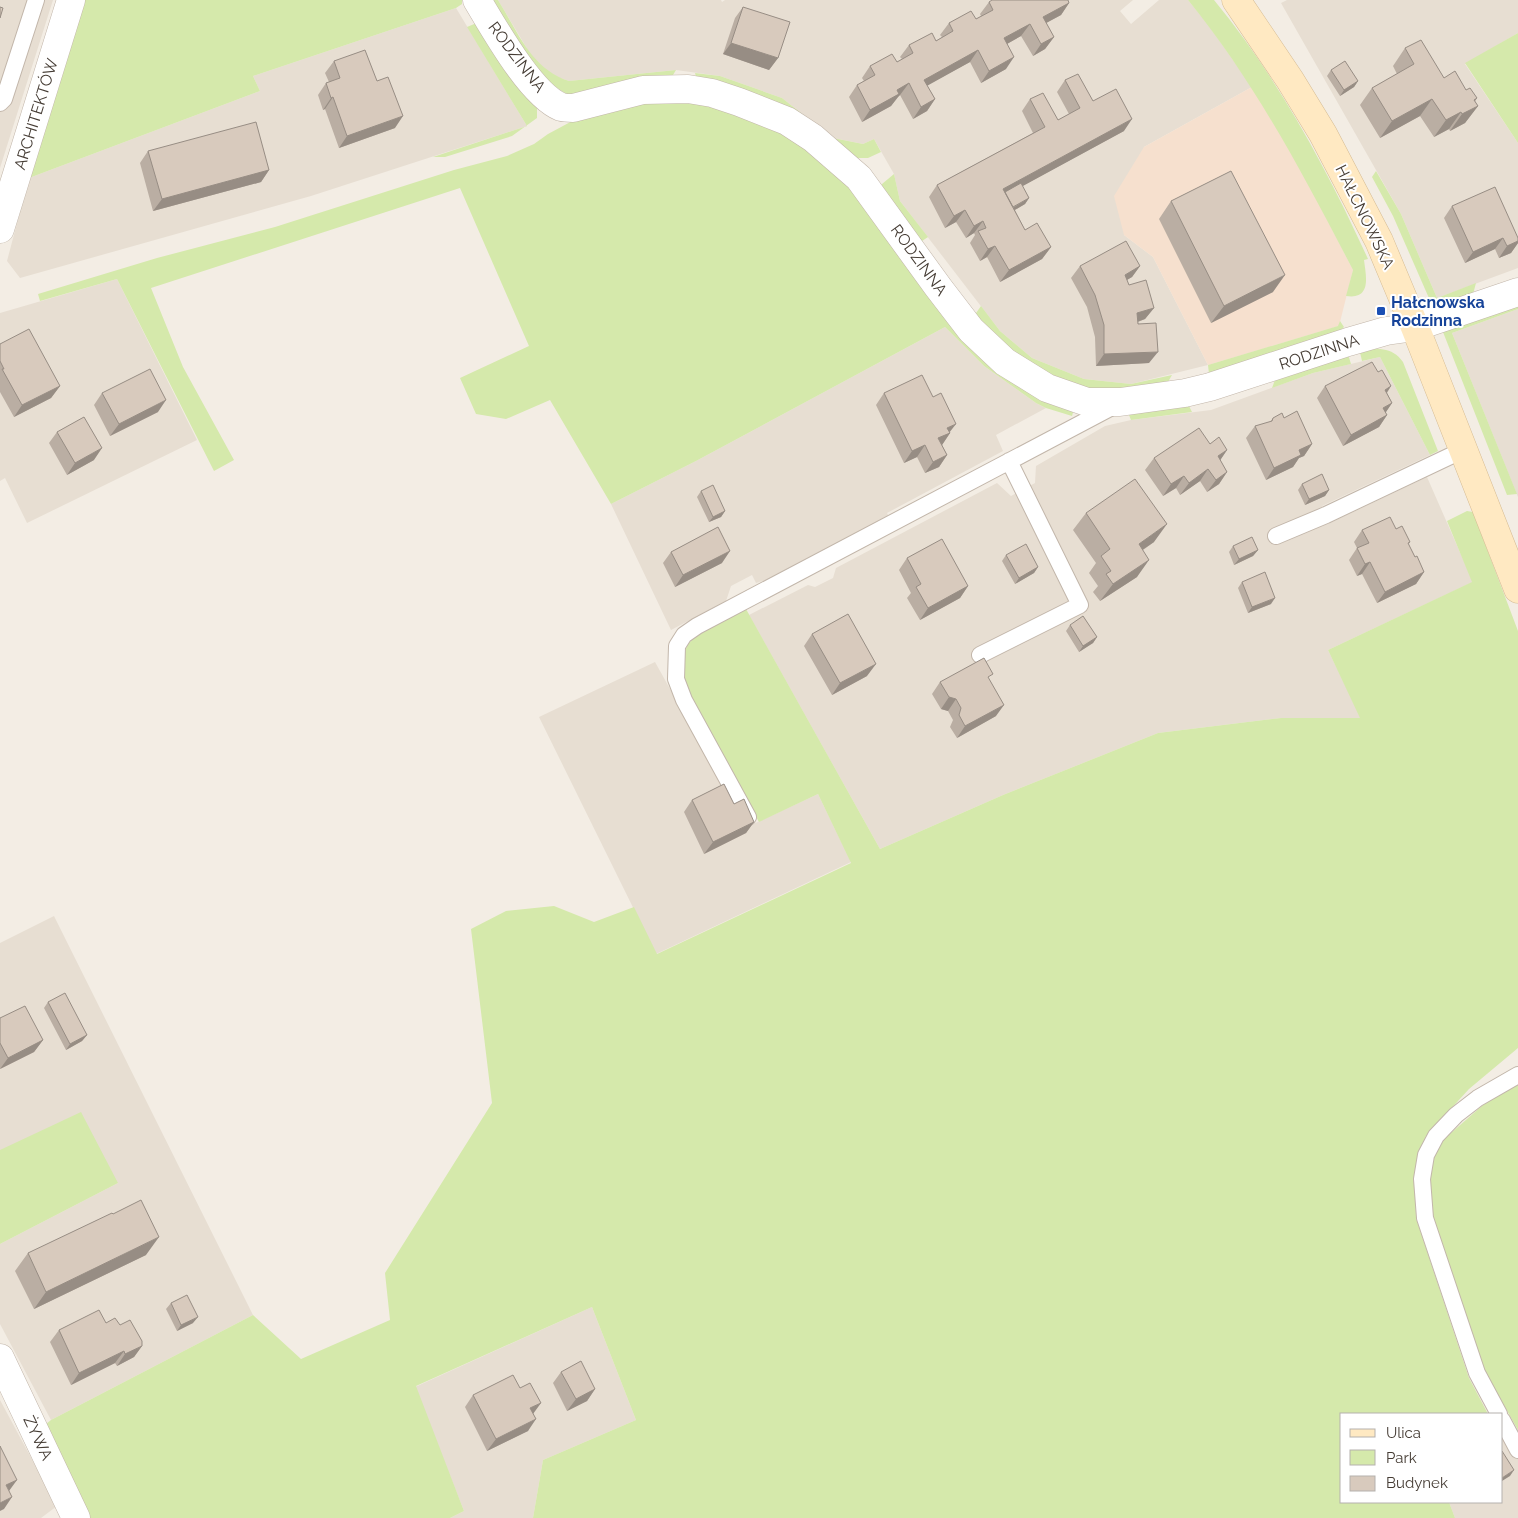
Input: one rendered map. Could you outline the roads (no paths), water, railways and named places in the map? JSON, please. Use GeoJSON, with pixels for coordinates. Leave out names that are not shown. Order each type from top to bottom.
{"type":"FeatureCollection","features":[{"type":"Feature","properties":{"kind":"street","name":"ARCHITEKTÓW"},"geometry":{"type":"LineString","coordinates":[[0,229],[71,0]]}},
{"type":"Feature","properties":{"kind":"street","name":"RODZINNA"},"geometry":{"type":"LineString","coordinates":[[477,0],[498,35],[529,78],[553,102],[563,108],[573,108],[643,90],[688,89],[712,93],[739,102],[787,121],[813,138],[859,178],[971,330],[1005,362],[1048,388],[1087,402],[1120,402],[1185,393],[1210,387],[1348,342],[1386,331],[1415,327],[1518,292]]}},
{"type":"Feature","properties":{"kind":"street","name":"HAŁCNOWSKA"},"geometry":{"type":"LineString","coordinates":[[1236,0],[1290,80],[1328,143],[1379,241],[1415,327],[1518,589]]}},
{"type":"Feature","properties":{"kind":"street","name":"ŻYWA"},"geometry":{"type":"LineString","coordinates":[[0,1358],[72,1516]]}},
{"type":"Feature","properties":{"kind":"lane"},"geometry":{"type":"LineString","coordinates":[[0,103],[4,99],[36,0]]}},
{"type":"Feature","properties":{"kind":"lane"},"geometry":{"type":"LineString","coordinates":[[748,817],[684,700],[676,679],[677,646],[684,635],[697,626],[1120,402]]}},
{"type":"Feature","properties":{"kind":"lane"},"geometry":{"type":"LineString","coordinates":[[1276,536],[1464,450]]}},
{"type":"Feature","properties":{"kind":"lane"},"geometry":{"type":"LineString","coordinates":[[980,655],[1080,605],[1009,461]]}},
{"type":"Feature","properties":{"kind":"lane"},"geometry":{"type":"LineString","coordinates":[[1498,1413],[1477,1373],[1425,1218],[1422,1179],[1426,1155],[1436,1136],[1456,1115],[1478,1098],[1518,1076]]}},
{"type":"Feature","properties":{"kind":"lane"},"geometry":{"type":"LineString","coordinates":[[1503,1422],[1518,1450]]}},
{"type":"Feature","properties":{"kind":"place","name":"Hałcnowska Rodzinna"},"geometry":{"type":"Point","coordinates":[1381,311]}}]}
